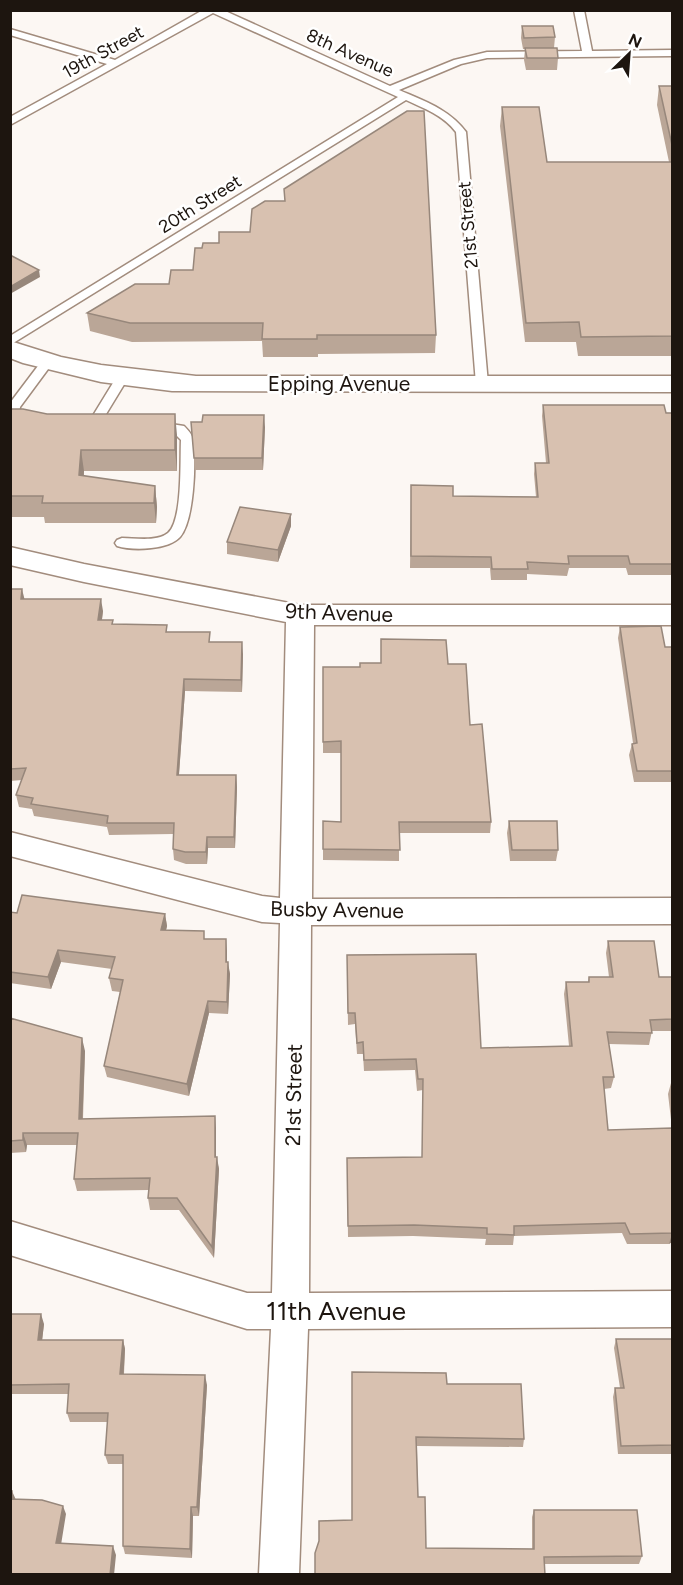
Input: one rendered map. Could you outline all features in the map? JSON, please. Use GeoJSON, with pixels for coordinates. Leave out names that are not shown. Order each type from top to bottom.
{"type":"FeatureCollection","features":[{"type":"Feature","properties":{"kind":"street","name":"Epping Avenue"},"geometry":{"type":"LineString","coordinates":[[10,349],[48,361],[122,378],[196,384],[672,384]]}},
{"type":"Feature","properties":{"kind":"street","name":"9th Avenue"},"geometry":{"type":"LineString","coordinates":[[10,556],[84,573],[300,615],[672,615]]}},
{"type":"Feature","properties":{"kind":"street","name":"21st Street"},"geometry":{"type":"LineString","coordinates":[[279,1575],[290,1312],[300,615]]}},
{"type":"Feature","properties":{"kind":"street","name":"Busby Avenue"},"geometry":{"type":"LineString","coordinates":[[10,844],[261,909],[297,912],[672,911]]}},
{"type":"Feature","properties":{"kind":"street","name":"11th Avenue"},"geometry":{"type":"LineString","coordinates":[[10,1238],[247,1311],[672,1309]]}},
{"type":"Feature","properties":{"kind":"lane","name":"19th Street"},"geometry":{"type":"LineString","coordinates":[[10,122],[212,10]]}},
{"type":"Feature","properties":{"kind":"lane","name":"8th Avenue"},"geometry":{"type":"LineString","coordinates":[[212,10],[406,96]]}},
{"type":"Feature","properties":{"kind":"lane"},"geometry":{"type":"LineString","coordinates":[[579,10],[588,54]]}},
{"type":"Feature","properties":{"kind":"lane"},"geometry":{"type":"LineString","coordinates":[[10,32],[116,63]]}},
{"type":"Feature","properties":{"kind":"lane"},"geometry":{"type":"LineString","coordinates":[[391,89],[458,62],[487,55],[672,53]]}},
{"type":"Feature","properties":{"kind":"lane","name":"20th Street"},"geometry":{"type":"LineString","coordinates":[[10,341],[406,96]]}},
{"type":"Feature","properties":{"kind":"lane","name":"21st Street"},"geometry":{"type":"LineString","coordinates":[[406,96],[453,120],[461,132],[482,384]]}},
{"type":"Feature","properties":{"kind":"lane"},"geometry":{"type":"LineString","coordinates":[[36,424],[17,421],[14,416],[14,407],[48,361]]}},
{"type":"Feature","properties":{"kind":"lane"},"geometry":{"type":"LineString","coordinates":[[115,426],[86,426],[122,378]]}},
{"type":"Feature","properties":{"kind":"lane"},"geometry":{"type":"LineString","coordinates":[[122,543],[159,542],[171,537],[179,527],[183,510],[187,440],[184,431],[179,428],[150,426]]}},
{"type":"Feature","properties":{"kind":"building"},"geometry":{"type":"Polygon","coordinates":[[[522,26],[553,26],[555,37],[524,38],[522,26]]]}},
{"type":"Feature","properties":{"kind":"building"},"geometry":{"type":"Polygon","coordinates":[[[525,48],[557,48],[558,58],[527,58],[525,48]]]}},
{"type":"Feature","properties":{"kind":"building"},"geometry":{"type":"Polygon","coordinates":[[[659,86],[672,86],[672,145],[659,86]]]}},
{"type":"Feature","properties":{"kind":"building"},"geometry":{"type":"Polygon","coordinates":[[[502,107],[539,107],[547,162],[672,162],[672,336],[581,337],[579,322],[526,323],[502,107]]]}},
{"type":"Feature","properties":{"kind":"building"},"geometry":{"type":"Polygon","coordinates":[[[407,111],[424,111],[436,335],[317,335],[317,339],[262,339],[263,323],[130,323],[87,313],[135,284],[169,284],[171,270],[193,270],[195,248],[202,248],[203,243],[219,243],[219,232],[250,232],[252,209],[265,201],[285,201],[284,189],[407,111]]]}},
{"type":"Feature","properties":{"kind":"building"},"geometry":{"type":"Polygon","coordinates":[[[10,255],[39,270],[10,287],[10,255]]]}},
{"type":"Feature","properties":{"kind":"building"},"geometry":{"type":"Polygon","coordinates":[[[543,405],[664,405],[666,413],[672,413],[672,564],[630,564],[628,556],[568,556],[569,564],[527,562],[528,569],[492,569],[491,557],[411,556],[411,485],[453,486],[453,496],[538,497],[535,463],[549,463],[543,405]]]}},
{"type":"Feature","properties":{"kind":"building"},"geometry":{"type":"Polygon","coordinates":[[[10,409],[47,414],[175,414],[175,450],[81,450],[79,475],[155,486],[154,503],[42,503],[43,496],[10,496],[10,409]]]}},
{"type":"Feature","properties":{"kind":"building"},"geometry":{"type":"Polygon","coordinates":[[[203,415],[264,415],[262,458],[194,458],[191,422],[202,422],[203,415]]]}},
{"type":"Feature","properties":{"kind":"building"},"geometry":{"type":"Polygon","coordinates":[[[240,507],[291,514],[278,550],[227,542],[240,507]]]}},
{"type":"Feature","properties":{"kind":"building"},"geometry":{"type":"Polygon","coordinates":[[[10,589],[22,589],[21,599],[101,599],[98,620],[113,620],[112,624],[167,625],[166,632],[210,632],[209,642],[242,642],[241,680],[184,679],[177,775],[236,775],[234,837],[207,837],[206,852],[185,852],[173,849],[174,823],[107,823],[108,816],[31,804],[33,798],[16,795],[26,768],[10,769],[10,589]]]}},
{"type":"Feature","properties":{"kind":"building"},"geometry":{"type":"Polygon","coordinates":[[[661,626],[665,647],[672,647],[672,771],[637,771],[632,744],[637,743],[620,627],[661,626]]]}},
{"type":"Feature","properties":{"kind":"building"},"geometry":{"type":"Polygon","coordinates":[[[381,639],[446,640],[448,664],[466,664],[470,725],[482,724],[491,822],[399,822],[400,850],[323,849],[323,821],[341,822],[341,741],[323,742],[323,667],[360,667],[360,663],[381,663],[381,639]]]}},
{"type":"Feature","properties":{"kind":"building"},"geometry":{"type":"Polygon","coordinates":[[[509,821],[557,821],[558,850],[512,850],[509,821]]]}},
{"type":"Feature","properties":{"kind":"building"},"geometry":{"type":"Polygon","coordinates":[[[22,895],[165,914],[161,930],[204,931],[204,939],[226,939],[227,1002],[208,1001],[187,1084],[104,1066],[123,980],[109,978],[115,957],[58,950],[48,977],[10,972],[10,912],[17,913],[22,895]]]}},
{"type":"Feature","properties":{"kind":"building"},"geometry":{"type":"Polygon","coordinates":[[[608,941],[654,941],[659,977],[672,977],[672,1019],[650,1020],[652,1033],[607,1032],[614,1077],[603,1077],[608,1130],[672,1128],[672,1233],[630,1234],[625,1223],[514,1226],[514,1235],[487,1234],[487,1228],[414,1225],[348,1226],[347,1158],[422,1157],[423,1079],[418,1079],[416,1059],[364,1060],[363,1042],[357,1043],[355,1013],[348,1013],[347,955],[476,954],[481,1048],[572,1046],[566,982],[589,982],[589,977],[613,977],[608,941]]]}},
{"type":"Feature","properties":{"kind":"building"},"geometry":{"type":"Polygon","coordinates":[[[10,1018],[82,1038],[79,1119],[215,1116],[215,1157],[217,1157],[212,1247],[177,1198],[148,1198],[150,1178],[74,1179],[78,1133],[23,1133],[23,1140],[10,1141],[10,1018]]]}},
{"type":"Feature","properties":{"kind":"building"},"geometry":{"type":"Polygon","coordinates":[[[10,1314],[41,1314],[38,1340],[123,1340],[120,1374],[205,1375],[197,1507],[191,1507],[190,1549],[123,1546],[123,1455],[105,1455],[108,1413],[67,1413],[69,1384],[10,1385],[10,1314]]]}},
{"type":"Feature","properties":{"kind":"building"},"geometry":{"type":"Polygon","coordinates":[[[616,1339],[672,1339],[672,1445],[621,1446],[615,1388],[624,1388],[616,1339]]]}},
{"type":"Feature","properties":{"kind":"building"},"geometry":{"type":"Polygon","coordinates":[[[352,1372],[446,1373],[447,1384],[521,1384],[524,1439],[416,1437],[418,1497],[425,1497],[426,1548],[534,1549],[534,1510],[637,1510],[642,1556],[544,1557],[545,1575],[315,1575],[319,1521],[352,1520],[352,1372]]]}},
{"type":"Feature","properties":{"kind":"building"},"geometry":{"type":"Polygon","coordinates":[[[10,1491],[12,1491],[11,1499],[42,1500],[63,1506],[56,1543],[113,1546],[110,1575],[10,1575],[10,1491]]]}}]}
